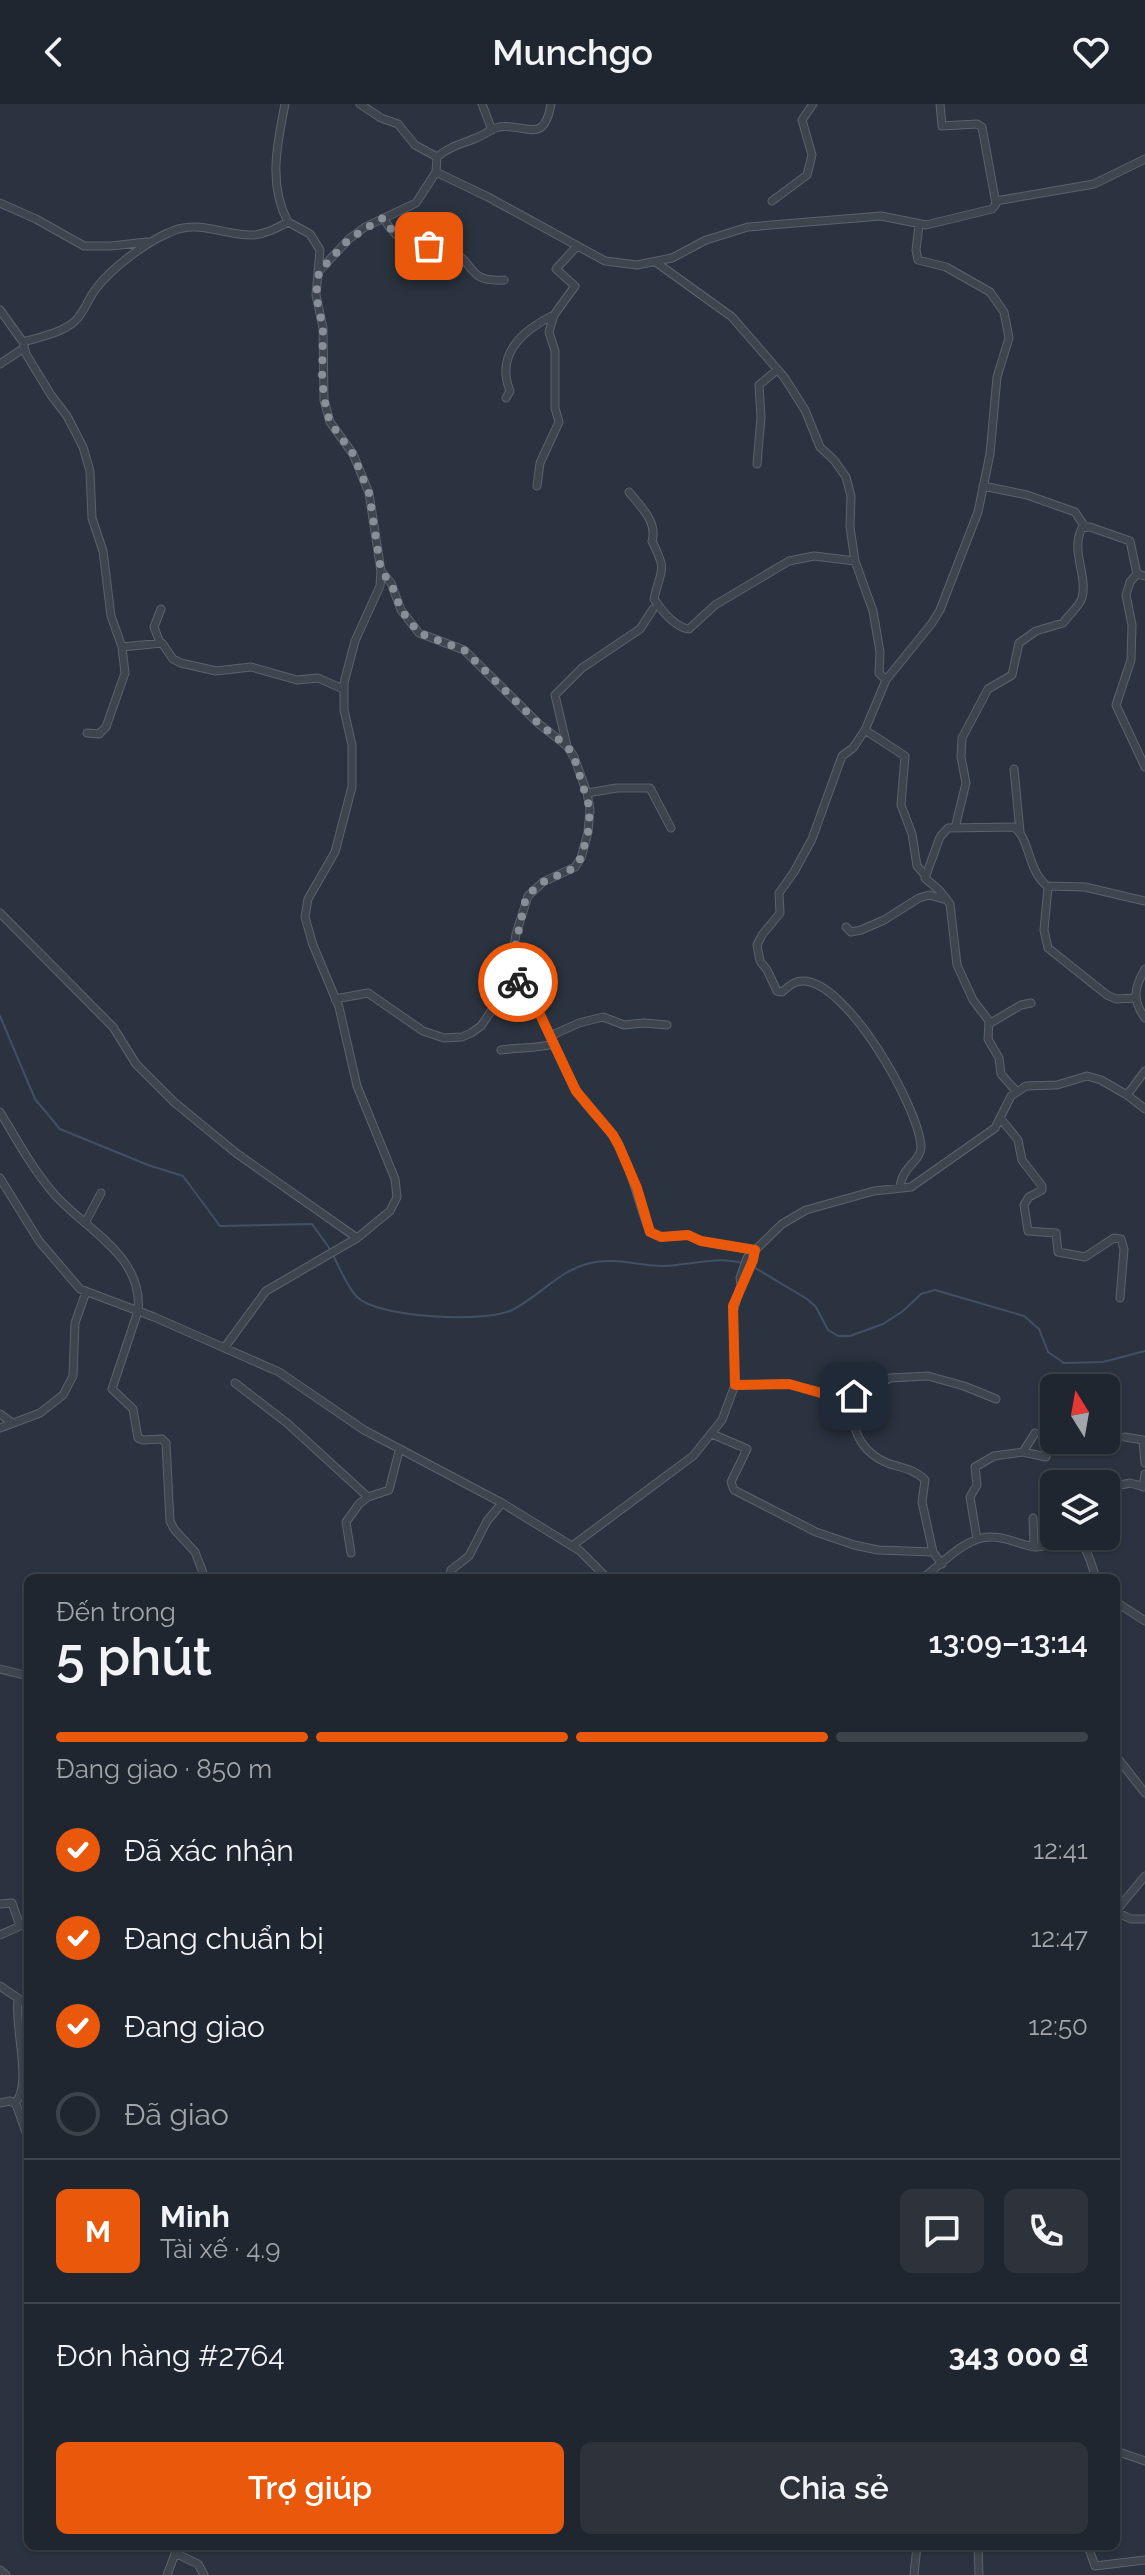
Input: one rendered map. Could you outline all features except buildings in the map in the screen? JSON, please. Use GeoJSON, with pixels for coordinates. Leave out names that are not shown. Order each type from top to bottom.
{"type":"FeatureCollection","features":[{"type":"Feature","properties":{"kind":"street"},"geometry":{"type":"LineString","coordinates":[[225,1347],[265,1292],[357,1238],[390,1211],[397,1197],[395,1179],[357,1086],[335,999],[313,945],[305,913],[312,893],[335,852],[352,787],[352,745],[343,689],[355,641],[379,591],[381,571],[369,493],[353,454],[330,422],[326,409],[322,371],[323,328],[316,295],[319,244],[310,234],[288,222],[274,176],[285,104]]}},
{"type":"Feature","properties":{"kind":"street"},"geometry":{"type":"LineString","coordinates":[[360,104],[381,118],[398,124],[415,145],[437,157]]}},
{"type":"Feature","properties":{"kind":"street"},"geometry":{"type":"LineString","coordinates":[[482,104],[492,130]]}},
{"type":"Feature","properties":{"kind":"street"},"geometry":{"type":"LineString","coordinates":[[319,272],[349,239],[383,218],[416,203],[436,172],[437,157],[450,147],[501,127],[535,131],[546,122],[551,104]]}},
{"type":"Feature","properties":{"kind":"street"},"geometry":{"type":"LineString","coordinates":[[772,201],[807,175],[812,153],[802,120],[813,104]]}},
{"type":"Feature","properties":{"kind":"street"},"geometry":{"type":"LineString","coordinates":[[436,172],[611,263],[657,263],[706,240],[748,227],[881,216],[919,225],[990,210],[996,201],[982,127],[977,124],[942,126],[940,104]]}},
{"type":"Feature","properties":{"kind":"street"},"geometry":{"type":"LineString","coordinates":[[996,201],[1094,184],[1145,159]]}},
{"type":"Feature","properties":{"kind":"street"},"geometry":{"type":"LineString","coordinates":[[0,203],[84,246],[151,241]]}},
{"type":"Feature","properties":{"kind":"street"},"geometry":{"type":"LineString","coordinates":[[383,218],[394,234],[406,243],[449,250],[480,278],[504,280]]}},
{"type":"Feature","properties":{"kind":"street"},"geometry":{"type":"LineString","coordinates":[[0,364],[24,345],[76,320],[102,281],[151,241],[186,226],[253,235],[288,222]]}},
{"type":"Feature","properties":{"kind":"street"},"geometry":{"type":"LineString","coordinates":[[900,1188],[903,1173],[918,1156],[921,1146],[911,1107],[886,1063],[837,997],[820,985],[803,981],[794,982],[782,992],[777,991],[757,952],[759,939],[780,913],[779,893],[812,839],[841,759],[865,730],[886,680],[940,610],[977,515],[990,454],[997,377],[1009,343],[1004,312],[990,292],[946,267],[918,260],[919,225]]}},
{"type":"Feature","properties":{"kind":"street"},"geometry":{"type":"LineString","coordinates":[[537,486],[540,463],[559,422],[555,408],[555,351],[549,332],[554,315],[575,286],[556,269],[577,246]]}},
{"type":"Feature","properties":{"kind":"street"},"geometry":{"type":"LineString","coordinates":[[657,263],[732,317],[777,370],[805,410],[820,447],[846,477],[851,489],[850,527],[855,561],[873,611],[880,652],[879,671],[886,680]]}},
{"type":"Feature","properties":{"kind":"street"},"geometry":{"type":"LineString","coordinates":[[0,310],[67,416],[84,452],[91,479],[92,518],[103,551],[111,616],[122,647],[124,680],[106,727],[99,734],[87,733]]}},
{"type":"Feature","properties":{"kind":"street"},"geometry":{"type":"LineString","coordinates":[[506,398],[510,391],[505,380],[506,357],[532,327],[554,315]]}},
{"type":"Feature","properties":{"kind":"street"},"geometry":{"type":"LineString","coordinates":[[757,464],[761,417],[759,385],[777,370]]}},
{"type":"Feature","properties":{"kind":"street"},"geometry":{"type":"LineString","coordinates":[[983,486],[1027,495],[1075,512],[1085,527],[1130,541],[1141,575],[1130,582],[1126,595],[1132,625],[1131,660],[1116,705],[1145,767]]}},
{"type":"Feature","properties":{"kind":"street"},"geometry":{"type":"LineString","coordinates":[[629,492],[653,524],[655,535],[652,541],[661,555],[663,568],[654,599],[669,618],[684,629],[689,629],[715,605],[789,561],[814,556],[855,561]]}},
{"type":"Feature","properties":{"kind":"street"},"geometry":{"type":"LineString","coordinates":[[955,828],[966,783],[961,757],[962,738],[988,689],[1012,675],[1019,643],[1036,631],[1063,623],[1081,601],[1077,543],[1080,531],[1085,527]]}},
{"type":"Feature","properties":{"kind":"street"},"geometry":{"type":"LineString","coordinates":[[381,571],[391,583],[401,610],[419,633],[464,650],[539,724],[567,746]]}},
{"type":"Feature","properties":{"kind":"street"},"geometry":{"type":"LineString","coordinates":[[161,609],[154,627],[160,643],[177,662],[216,671],[251,667],[297,680],[318,678],[343,689]]}},
{"type":"Feature","properties":{"kind":"street"},"geometry":{"type":"LineString","coordinates":[[335,999],[366,992],[423,1031],[444,1038],[462,1037],[485,1021],[509,975],[516,934],[528,896],[543,882],[575,867],[581,858],[589,823],[587,793],[567,746],[555,695],[582,668],[640,629],[653,609]]}},
{"type":"Feature","properties":{"kind":"street"},"geometry":{"type":"LineString","coordinates":[[122,647],[160,643]]}},
{"type":"Feature","properties":{"kind":"street"},"geometry":{"type":"LineString","coordinates":[[865,730],[905,756],[901,805],[912,834],[917,866],[925,875]]}},
{"type":"Feature","properties":{"kind":"street"},"geometry":{"type":"LineString","coordinates":[[1014,769],[1020,832],[1040,881],[1048,887],[1085,887],[1145,901]]}},
{"type":"Feature","properties":{"kind":"street"},"geometry":{"type":"LineString","coordinates":[[587,793],[617,788],[650,788],[671,828]]}},
{"type":"Feature","properties":{"kind":"street"},"geometry":{"type":"LineString","coordinates":[[1016,1091],[1001,1074],[999,1058],[988,1039],[989,1024],[973,1000],[957,965],[950,904],[940,891],[926,881],[925,875],[940,837],[948,828],[1011,826],[1020,832]]}},
{"type":"Feature","properties":{"kind":"street"},"geometry":{"type":"LineString","coordinates":[[1048,887],[1044,930],[1048,948],[1107,995],[1116,999],[1135,998]]}},
{"type":"Feature","properties":{"kind":"street"},"geometry":{"type":"LineString","coordinates":[[846,927],[851,932],[861,930],[927,895],[947,900]]}},
{"type":"Feature","properties":{"kind":"street"},"geometry":{"type":"LineString","coordinates":[[0,913],[113,1027],[136,1064],[174,1102],[236,1153],[357,1238]]}},
{"type":"Feature","properties":{"kind":"street"},"geometry":{"type":"LineString","coordinates":[[1145,969],[1137,984],[1135,998],[1145,1018]]}},
{"type":"Feature","properties":{"kind":"street"},"geometry":{"type":"LineString","coordinates":[[509,975],[536,1006],[576,1091],[613,1135],[637,1188],[650,1232],[661,1237],[688,1235],[701,1241],[754,1252]]}},
{"type":"Feature","properties":{"kind":"street"},"geometry":{"type":"LineString","coordinates":[[989,1024],[1018,1006],[1031,1003]]}},
{"type":"Feature","properties":{"kind":"street"},"geometry":{"type":"LineString","coordinates":[[501,1050],[537,1049],[579,1023],[603,1017],[624,1025],[667,1025]]}},
{"type":"Feature","properties":{"kind":"street"},"geometry":{"type":"LineString","coordinates":[[1127,1095],[1145,1071]]}},
{"type":"Feature","properties":{"kind":"street"},"geometry":{"type":"LineString","coordinates":[[572,1546],[682,1465],[722,1420],[735,1385],[733,1312],[741,1285],[754,1252],[782,1224],[806,1210],[919,1182],[987,1134],[1001,1119],[1004,1106],[1016,1091],[1033,1085],[1057,1085],[1087,1076],[1101,1080],[1145,1109]]}},
{"type":"Feature","properties":{"kind":"street"},"geometry":{"type":"LineString","coordinates":[[0,1112],[44,1181],[122,1257],[136,1288],[138,1311],[112,1389],[133,1409],[138,1438],[162,1439],[166,1443],[170,1521],[195,1552],[203,1574]]}},
{"type":"Feature","properties":{"kind":"street"},"geometry":{"type":"LineString","coordinates":[[1001,1119],[1018,1140],[1022,1160],[1042,1189],[1029,1197],[1024,1205],[1028,1231],[1056,1233],[1058,1252],[1085,1257],[1114,1238],[1121,1239],[1124,1244],[1120,1298]]}},
{"type":"Feature","properties":{"kind":"street"},"geometry":{"type":"LineString","coordinates":[[0,1178],[51,1257],[86,1292],[225,1347],[279,1372],[399,1451],[502,1503],[572,1546],[603,1574]]}},
{"type":"Feature","properties":{"kind":"street"},"geometry":{"type":"LineString","coordinates":[[85,1223],[101,1193]]}},
{"type":"Feature","properties":{"kind":"street"},"geometry":{"type":"LineString","coordinates":[[0,1428],[54,1405],[68,1387],[74,1367],[75,1321],[86,1292]]}},
{"type":"Feature","properties":{"kind":"street"},"geometry":{"type":"LineString","coordinates":[[735,1385],[789,1384],[835,1397],[864,1393],[890,1378],[928,1376],[996,1399]]}},
{"type":"Feature","properties":{"kind":"street"},"geometry":{"type":"LineString","coordinates":[[235,1383],[287,1423],[368,1497]]}},
{"type":"Feature","properties":{"kind":"street"},"geometry":{"type":"LineString","coordinates":[[850,1396],[852,1423],[871,1454],[924,1477],[926,1483],[922,1502],[933,1552],[942,1564]]}},
{"type":"Feature","properties":{"kind":"street"},"geometry":{"type":"LineString","coordinates":[[0,1414],[11,1422]]}},
{"type":"Feature","properties":{"kind":"street"},"geometry":{"type":"LineString","coordinates":[[1023,1452],[1035,1433]]}},
{"type":"Feature","properties":{"kind":"street"},"geometry":{"type":"LineString","coordinates":[[712,1434],[746,1448],[731,1482],[734,1490],[816,1532],[854,1545],[878,1550],[933,1552]]}},
{"type":"Feature","properties":{"kind":"street"},"geometry":{"type":"LineString","coordinates":[[1125,1437],[1143,1440],[1145,1463]]}},
{"type":"Feature","properties":{"kind":"street"},"geometry":{"type":"LineString","coordinates":[[351,1553],[346,1522],[368,1497],[389,1490],[399,1451]]}},
{"type":"Feature","properties":{"kind":"street"},"geometry":{"type":"LineString","coordinates":[[977,1539],[970,1497],[977,1485],[975,1467],[994,1456],[1023,1452],[1046,1457]]}},
{"type":"Feature","properties":{"kind":"street"},"geometry":{"type":"LineString","coordinates":[[1120,1485],[1130,1483],[1144,1487],[1145,1474]]}},
{"type":"Feature","properties":{"kind":"street"},"geometry":{"type":"LineString","coordinates":[[450,1574],[469,1556],[487,1521],[502,1503]]}},
{"type":"Feature","properties":{"kind":"street"},"geometry":{"type":"LineString","coordinates":[[1033,1518],[1034,1546]]}},
{"type":"Feature","properties":{"kind":"street"},"geometry":{"type":"LineString","coordinates":[[928,1574],[977,1539],[999,1538],[1040,1547]]}},
{"type":"Feature","properties":{"kind":"street"},"geometry":{"type":"LineString","coordinates":[[1086,1550],[1095,1574]]}},
{"type":"Feature","properties":{"kind":"street"},"geometry":{"type":"LineString","coordinates":[[1120,1605],[1145,1621]]}},
{"type":"Feature","properties":{"kind":"street"},"geometry":{"type":"LineString","coordinates":[[0,1669],[24,1675]]}},
{"type":"Feature","properties":{"kind":"street"},"geometry":{"type":"LineString","coordinates":[[1120,1761],[1145,1793]]}},
{"type":"Feature","properties":{"kind":"street"},"geometry":{"type":"LineString","coordinates":[[1120,1907],[1145,1876]]}},
{"type":"Feature","properties":{"kind":"street"},"geometry":{"type":"LineString","coordinates":[[0,1904],[12,1903],[20,1927],[0,1935]]}},
{"type":"Feature","properties":{"kind":"street"},"geometry":{"type":"LineString","coordinates":[[1120,1914],[1131,1919],[1145,1919]]}},
{"type":"Feature","properties":{"kind":"street"},"geometry":{"type":"LineString","coordinates":[[0,1986],[24,2003]]}},
{"type":"Feature","properties":{"kind":"street"},"geometry":{"type":"LineString","coordinates":[[0,2103],[15,2103],[21,2096],[23,2082],[18,2000]]}},
{"type":"Feature","properties":{"kind":"street"},"geometry":{"type":"LineString","coordinates":[[15,2103],[24,2127]]}},
{"type":"Feature","properties":{"kind":"street"},"geometry":{"type":"LineString","coordinates":[[1120,2452],[1145,2461]]}},
{"type":"Feature","properties":{"kind":"street"},"geometry":{"type":"LineString","coordinates":[[167,2575],[177,2550],[198,2564],[204,2575]]}},
{"type":"Feature","properties":{"kind":"street"},"geometry":{"type":"LineString","coordinates":[[914,2575],[917,2550]]}},
{"type":"Feature","properties":{"kind":"street"},"geometry":{"type":"LineString","coordinates":[[978,2550],[979,2575]]}},
{"type":"Feature","properties":{"kind":"street"},"geometry":{"type":"LineString","coordinates":[[1089,2550],[1095,2566],[1145,2560]]}},
{"type":"Feature","properties":{"kind":"street"},"geometry":{"type":"LineString","coordinates":[[0,2570],[6,2575]]}},
{"type":"Feature","properties":{"kind":"waterway"},"geometry":{"type":"LineString","coordinates":[[0,1016],[35,1099],[60,1129],[183,1176],[220,1226],[312,1224],[330,1249]]}},
{"type":"Feature","properties":{"kind":"waterway"},"geometry":{"type":"LineString","coordinates":[[333,1255],[353,1293],[369,1304],[408,1314],[457,1317],[512,1310],[568,1272],[599,1261],[663,1266],[713,1261],[742,1263]]}},
{"type":"Feature","properties":{"kind":"waterway"},"geometry":{"type":"LineString","coordinates":[[752,1266],[807,1299],[816,1307],[828,1330],[838,1336],[850,1336],[883,1324],[921,1294],[935,1290],[1024,1316],[1039,1329],[1048,1352],[1064,1363],[1103,1362],[1145,1351]]}},
{"type":"Feature","properties":{"kind":"way so far"},"geometry":{"type":"LineString","coordinates":[[429,246],[406,243],[394,234],[383,218],[349,239],[319,272],[316,295],[323,328],[321,361],[324,400],[333,427],[353,454],[364,478],[373,508],[381,571],[391,583],[401,610],[419,633],[464,650],[539,724],[567,746],[587,793],[589,823],[581,858],[572,869],[543,882],[525,902],[509,975],[518,982]]}},
{"type":"Feature","properties":{"kind":"route"},"geometry":{"type":"LineString","coordinates":[[518,982],[536,1006],[576,1091],[619,1146],[637,1188],[650,1232],[661,1237],[688,1235],[701,1241],[755,1250],[733,1306],[735,1385],[789,1384],[835,1397],[854,1396]]}}]}
